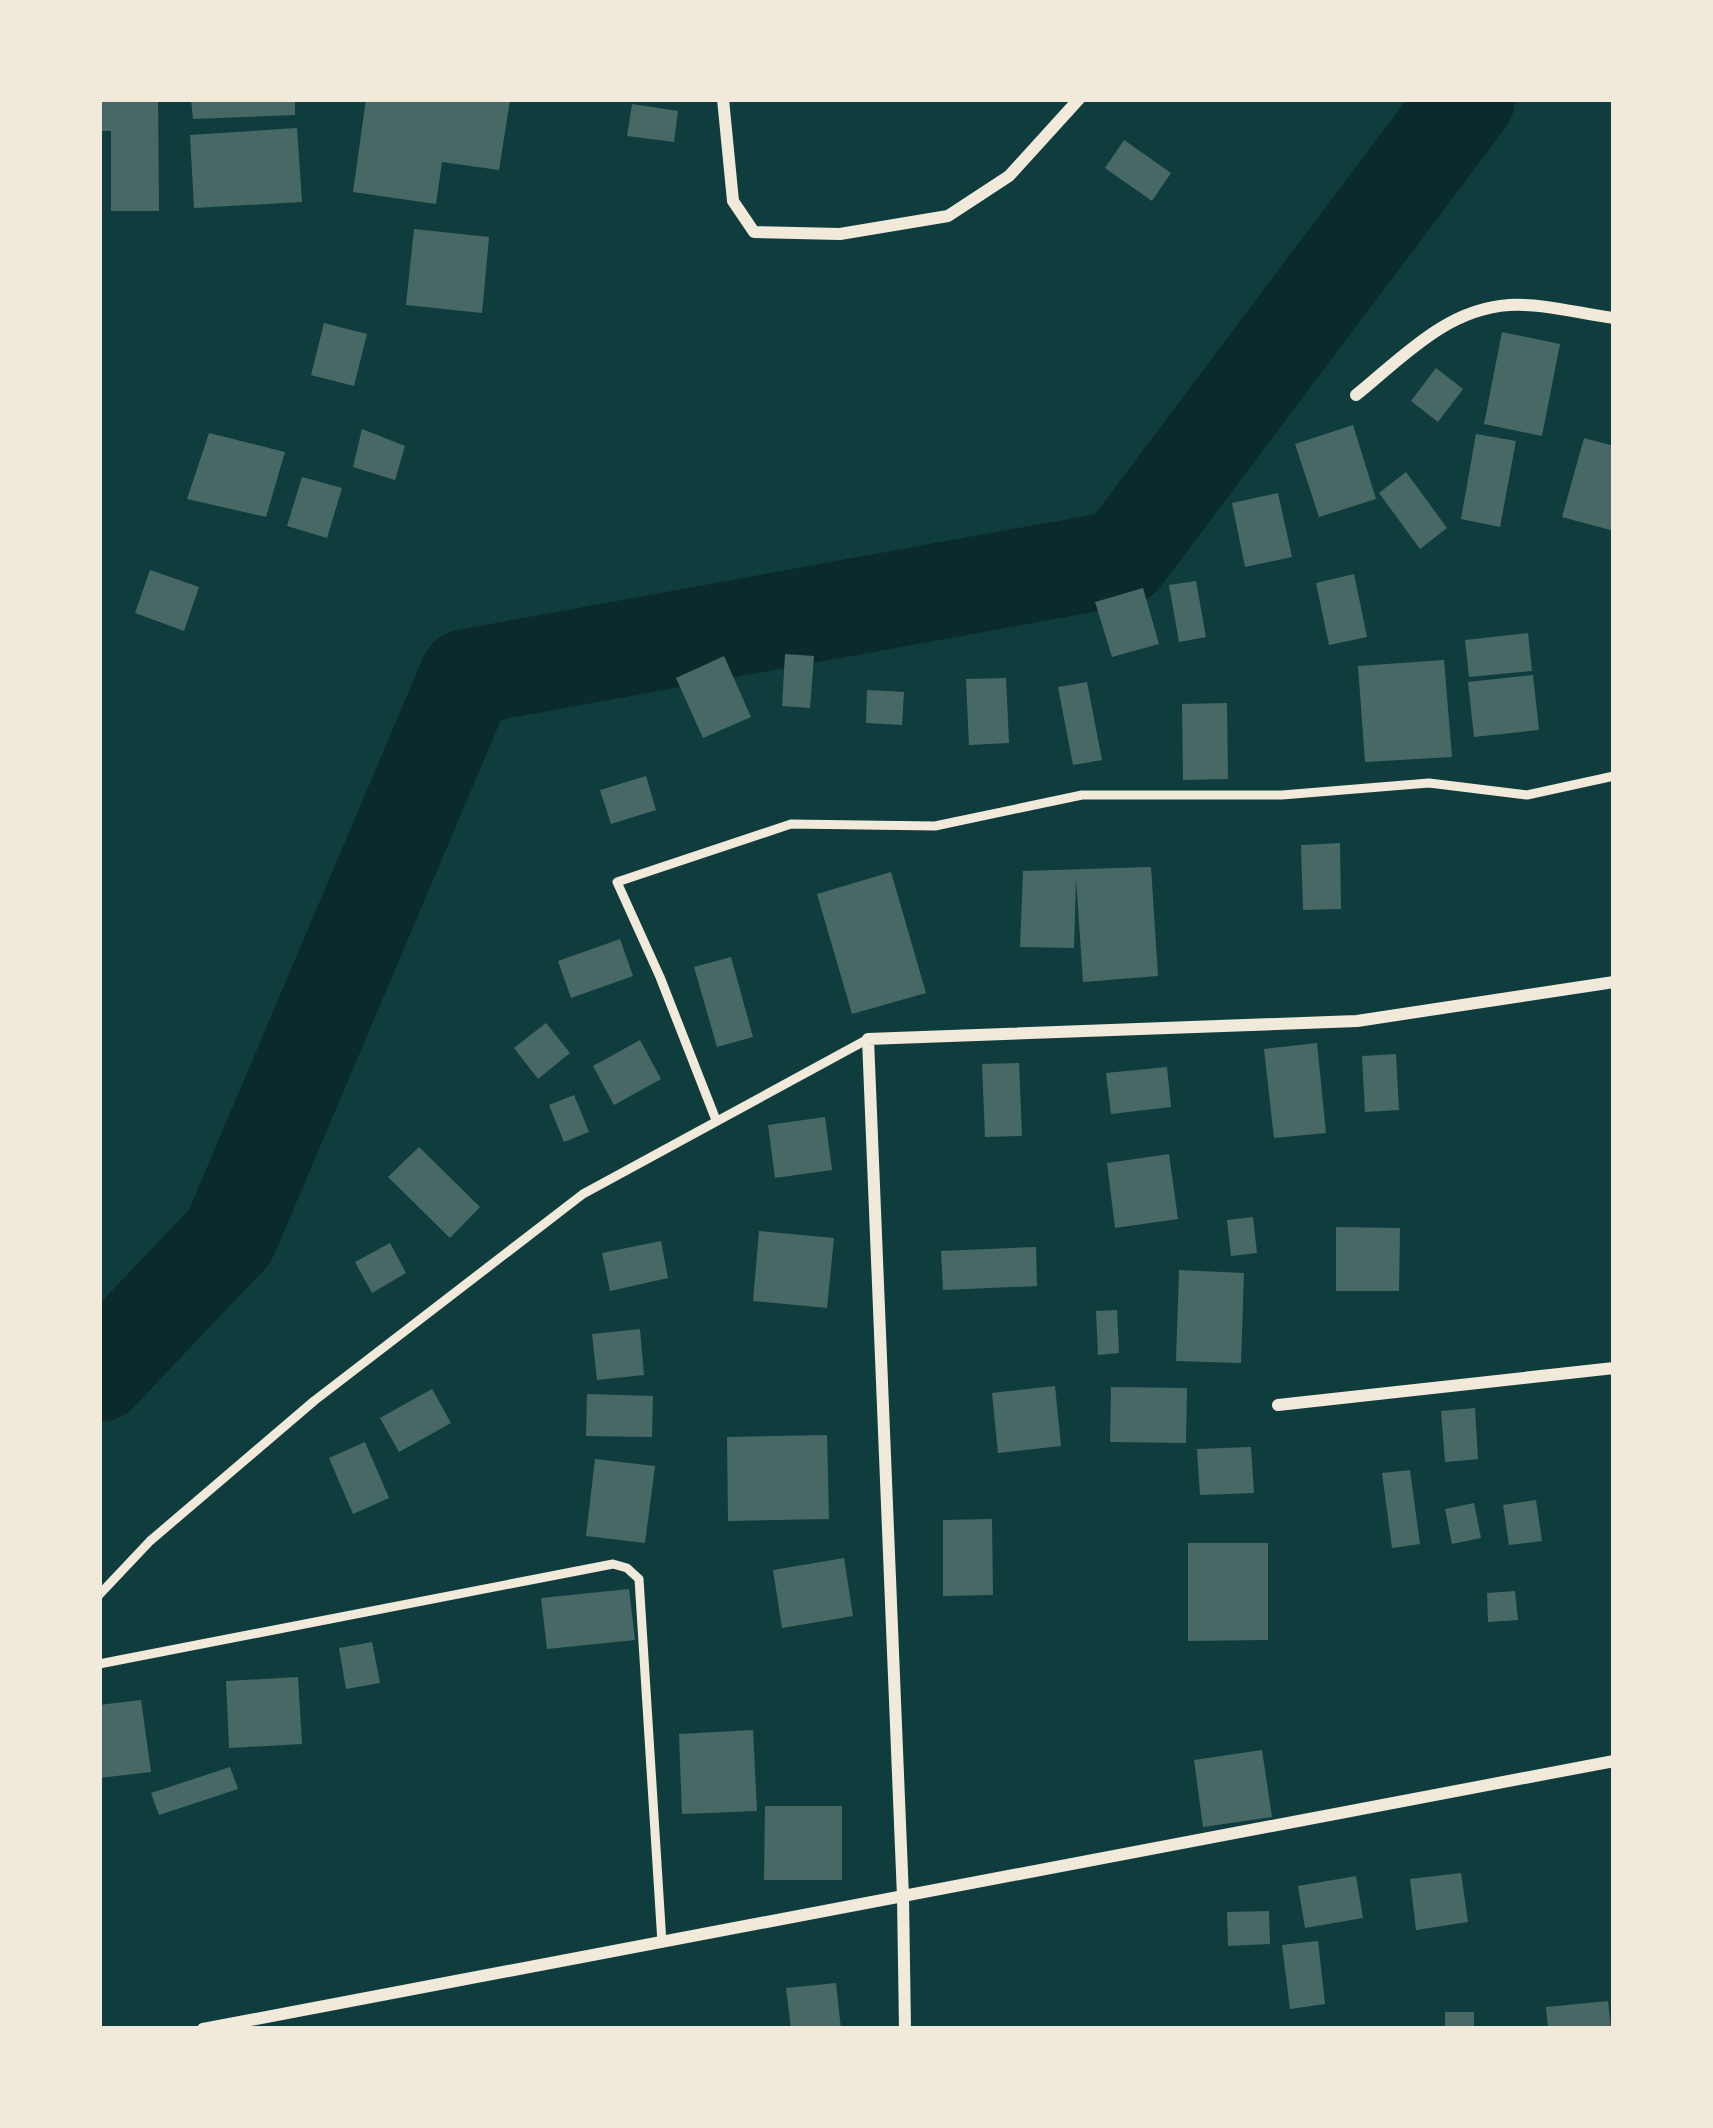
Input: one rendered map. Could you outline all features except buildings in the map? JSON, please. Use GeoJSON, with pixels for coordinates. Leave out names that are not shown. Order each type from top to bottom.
{"type":"FeatureCollection","features":[{"type":"Feature","properties":{"kind":"street"},"geometry":{"type":"LineString","coordinates":[[723,99],[733,201],[754,232],[840,235],[948,216],[1009,176],[1079,99]]}},
{"type":"Feature","properties":{"kind":"street"},"geometry":{"type":"LineString","coordinates":[[1356,395],[1446,322],[1475,310],[1513,304],[1614,318]]}},
{"type":"Feature","properties":{"kind":"street"},"geometry":{"type":"LineString","coordinates":[[905,2029],[868,1039],[1358,1021],[1614,982]]}},
{"type":"Feature","properties":{"kind":"street"},"geometry":{"type":"LineString","coordinates":[[1278,1405],[1614,1368]]}},
{"type":"Feature","properties":{"kind":"street"},"geometry":{"type":"LineString","coordinates":[[202,2029],[1614,1761]]}},
{"type":"Feature","properties":{"kind":"lane"},"geometry":{"type":"LineString","coordinates":[[716,1120],[617,882],[790,824],[935,826],[1082,795],[1282,795],[1429,783],[1527,795],[1614,776]]}},
{"type":"Feature","properties":{"kind":"lane"},"geometry":{"type":"LineString","coordinates":[[99,1595],[150,1541],[314,1401],[584,1194],[868,1039]]}},
{"type":"Feature","properties":{"kind":"lane"},"geometry":{"type":"LineString","coordinates":[[99,1664],[613,1564],[627,1568],[639,1579],[662,1943]]}},
{"type":"Feature","properties":{"kind":"waterway"},"geometry":{"type":"LineString","coordinates":[[99,1374],[230,1236],[467,677],[1122,558],[1467,99]]}}]}
